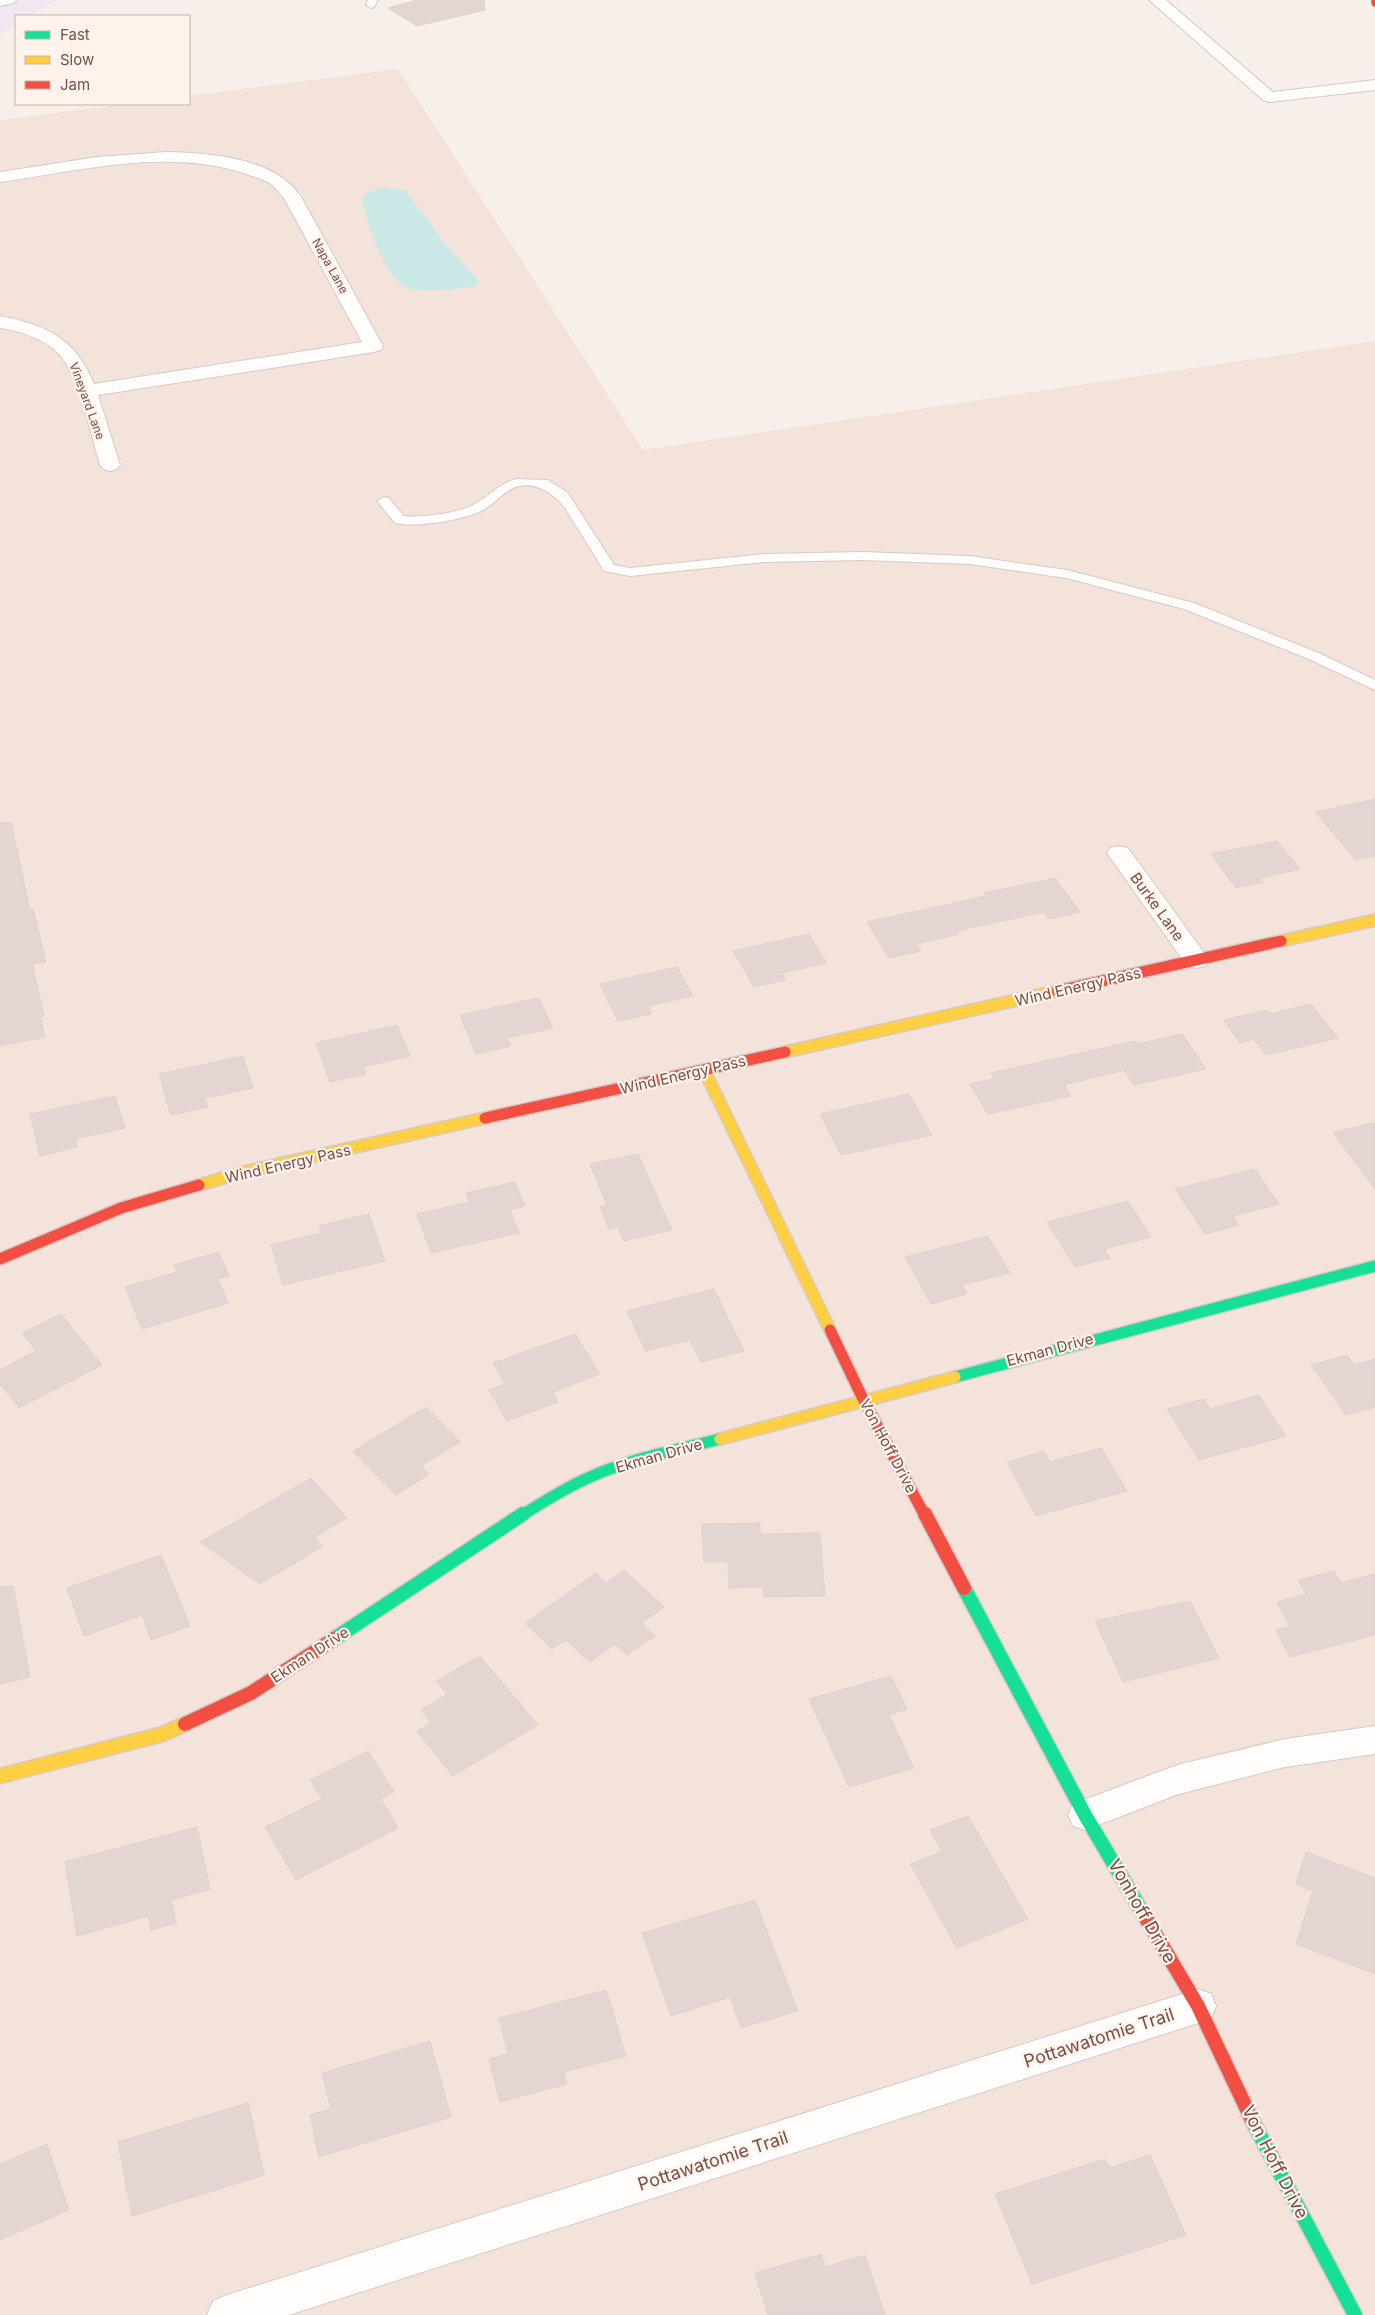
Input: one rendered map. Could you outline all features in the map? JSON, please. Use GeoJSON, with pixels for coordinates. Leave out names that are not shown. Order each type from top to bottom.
{"type":"FeatureCollection","features":[{"type":"Feature","properties":{"kind":"street"},"geometry":{"type":"LineString","coordinates":[[0,1],[9,0]]}},
{"type":"Feature","properties":{"kind":"street"},"geometry":{"type":"LineString","coordinates":[[1157,0],[1270,97],[1375,85]]}},
{"type":"Feature","properties":{"kind":"street","name":"Napa Lane"},"geometry":{"type":"LineString","coordinates":[[0,177],[141,158],[185,156],[223,161],[251,168],[277,180],[290,195],[374,346],[86,391]]}},
{"type":"Feature","properties":{"kind":"street","name":"Vineyard Lane"},"geometry":{"type":"LineString","coordinates":[[0,322],[44,335],[70,355],[86,391],[110,465]]}},
{"type":"Feature","properties":{"kind":"street","name":"Burke Lane"},"geometry":{"type":"LineString","coordinates":[[1119,853],[1196,960]]}},
{"type":"Feature","properties":{"kind":"street","name":"Wind Energy Pass"},"geometry":{"type":"LineString","coordinates":[[1,1257],[121,1208],[244,1172],[1375,920]]}},
{"type":"Feature","properties":{"kind":"street","name":"Von Hoff Drive"},"geometry":{"type":"LineString","coordinates":[[704,1070],[863,1399],[1085,1815]]}},
{"type":"Feature","properties":{"kind":"street","name":"Ekman Drive"},"geometry":{"type":"LineString","coordinates":[[0,1776],[163,1734],[251,1693],[546,1500],[589,1477],[648,1458],[863,1399],[1375,1266]]}},
{"type":"Feature","properties":{"kind":"street"},"geometry":{"type":"LineString","coordinates":[[1085,1815],[1178,1780],[1285,1752],[1375,1740]]}},
{"type":"Feature","properties":{"kind":"street","name":"Vonhoff Drive"},"geometry":{"type":"LineString","coordinates":[[1085,1815],[1198,2006]]}},
{"type":"Feature","properties":{"kind":"street","name":"Von Hoff Drive"},"geometry":{"type":"LineString","coordinates":[[1198,2006],[1254,2124],[1355,2315]]}},
{"type":"Feature","properties":{"kind":"street","name":"Pottawatomie Trail"},"geometry":{"type":"LineString","coordinates":[[227,2315],[1198,2006]]}},
{"type":"Feature","properties":{"kind":"lane"},"geometry":{"type":"LineString","coordinates":[[384,501],[400,520],[414,521],[478,508],[505,487],[516,483],[543,483],[563,496],[609,568],[618,571],[630,572],[765,558],[862,556],[970,560],[1067,574],[1189,606],[1316,657],[1375,686]]}},
{"type":"Feature","properties":{"kind":"shaded area"},"geometry":{"type":"Polygon","coordinates":[[[0,0],[56,0],[32,15],[15,15],[15,25],[0,34],[0,0]]]}},
{"type":"Feature","properties":{"kind":"shaded area"},"geometry":{"type":"Polygon","coordinates":[[[398,69],[643,450],[1375,341],[1375,2315],[0,2315],[0,120],[118,105],[190,105],[190,96],[398,69]]]}},
{"type":"Feature","properties":{"kind":"water"},"geometry":{"type":"Polygon","coordinates":[[[384,187],[405,190],[445,244],[477,279],[477,286],[418,290],[410,289],[395,279],[377,247],[361,200],[364,194],[384,187]]]}},
{"type":"Feature","properties":{"kind":"building"},"geometry":{"type":"Polygon","coordinates":[[[417,0],[484,0],[485,10],[417,26],[388,8],[417,0]]]}},
{"type":"Feature","properties":{"kind":"building"},"geometry":{"type":"Polygon","coordinates":[[[1375,799],[1375,856],[1356,860],[1315,812],[1375,799]]]}},
{"type":"Feature","properties":{"kind":"building"},"geometry":{"type":"Polygon","coordinates":[[[11,822],[30,910],[33,909],[46,962],[32,964],[44,1016],[40,1017],[45,1037],[0,1046],[0,823],[11,822]]]}},
{"type":"Feature","properties":{"kind":"building"},"geometry":{"type":"Polygon","coordinates":[[[1277,841],[1300,869],[1260,878],[1263,882],[1236,888],[1211,854],[1277,841]]]}},
{"type":"Feature","properties":{"kind":"building"},"geometry":{"type":"Polygon","coordinates":[[[1055,878],[1080,912],[1049,919],[1044,912],[957,931],[959,934],[917,944],[921,951],[889,958],[867,922],[986,896],[984,893],[1055,878]]]}},
{"type":"Feature","properties":{"kind":"building"},"geometry":{"type":"Polygon","coordinates":[[[809,934],[826,963],[782,973],[786,980],[754,987],[733,951],[809,934]]]}},
{"type":"Feature","properties":{"kind":"building"},"geometry":{"type":"Polygon","coordinates":[[[677,967],[693,996],[648,1006],[652,1014],[618,1021],[600,984],[677,967]]]}},
{"type":"Feature","properties":{"kind":"building"},"geometry":{"type":"Polygon","coordinates":[[[539,998],[553,1028],[507,1038],[511,1046],[476,1054],[460,1015],[539,998]]]}},
{"type":"Feature","properties":{"kind":"building"},"geometry":{"type":"Polygon","coordinates":[[[1311,1004],[1338,1038],[1266,1055],[1254,1039],[1240,1043],[1224,1020],[1267,1010],[1270,1014],[1311,1004]]]}},
{"type":"Feature","properties":{"kind":"building"},"geometry":{"type":"Polygon","coordinates":[[[397,1025],[410,1056],[363,1067],[366,1074],[330,1082],[316,1043],[397,1025]]]}},
{"type":"Feature","properties":{"kind":"building"},"geometry":{"type":"Polygon","coordinates":[[[1182,1034],[1206,1069],[1134,1085],[1124,1070],[1064,1085],[1071,1096],[988,1114],[970,1084],[994,1079],[991,1073],[1135,1041],[1138,1044],[1182,1034]]]}},
{"type":"Feature","properties":{"kind":"building"},"geometry":{"type":"Polygon","coordinates":[[[243,1056],[253,1088],[205,1098],[208,1107],[171,1115],[159,1074],[243,1056]]]}},
{"type":"Feature","properties":{"kind":"building"},"geometry":{"type":"Polygon","coordinates":[[[909,1094],[932,1135],[841,1155],[820,1114],[909,1094]]]}},
{"type":"Feature","properties":{"kind":"building"},"geometry":{"type":"Polygon","coordinates":[[[115,1096],[125,1128],[75,1139],[77,1147],[40,1156],[30,1114],[115,1096]]]}},
{"type":"Feature","properties":{"kind":"building"},"geometry":{"type":"Polygon","coordinates":[[[1375,1122],[1375,1189],[1333,1133],[1375,1122]]]}},
{"type":"Feature","properties":{"kind":"building"},"geometry":{"type":"Polygon","coordinates":[[[638,1154],[672,1230],[624,1241],[618,1227],[609,1229],[600,1207],[607,1205],[590,1164],[638,1154]]]}},
{"type":"Feature","properties":{"kind":"building"},"geometry":{"type":"Polygon","coordinates":[[[1255,1169],[1279,1204],[1233,1216],[1239,1225],[1205,1234],[1175,1189],[1255,1169]]]}},
{"type":"Feature","properties":{"kind":"building"},"geometry":{"type":"Polygon","coordinates":[[[515,1182],[525,1206],[510,1210],[519,1233],[431,1253],[417,1214],[470,1202],[466,1193],[515,1182]]]}},
{"type":"Feature","properties":{"kind":"building"},"geometry":{"type":"Polygon","coordinates":[[[1128,1201],[1151,1237],[1104,1249],[1110,1258],[1075,1267],[1047,1222],[1128,1201]]]}},
{"type":"Feature","properties":{"kind":"building"},"geometry":{"type":"Polygon","coordinates":[[[369,1214],[385,1261],[283,1285],[271,1245],[321,1233],[319,1226],[369,1214]]]}},
{"type":"Feature","properties":{"kind":"building"},"geometry":{"type":"Polygon","coordinates":[[[988,1236],[1010,1273],[962,1285],[967,1294],[931,1304],[905,1257],[988,1236]]]}},
{"type":"Feature","properties":{"kind":"building"},"geometry":{"type":"Polygon","coordinates":[[[219,1252],[229,1276],[218,1279],[228,1303],[142,1329],[125,1287],[177,1272],[174,1265],[219,1252]]]}},
{"type":"Feature","properties":{"kind":"building"},"geometry":{"type":"Polygon","coordinates":[[[714,1289],[744,1351],[701,1362],[690,1340],[645,1351],[627,1311],[714,1289]]]}},
{"type":"Feature","properties":{"kind":"building"},"geometry":{"type":"Polygon","coordinates":[[[61,1314],[102,1365],[19,1408],[0,1384],[0,1370],[36,1351],[22,1333],[61,1314]]]}},
{"type":"Feature","properties":{"kind":"building"},"geometry":{"type":"Polygon","coordinates":[[[575,1334],[600,1374],[553,1392],[558,1402],[507,1421],[489,1390],[505,1384],[493,1363],[575,1334]]]}},
{"type":"Feature","properties":{"kind":"building"},"geometry":{"type":"Polygon","coordinates":[[[1347,1355],[1354,1365],[1375,1359],[1375,1407],[1346,1415],[1311,1365],[1347,1355]]]}},
{"type":"Feature","properties":{"kind":"building"},"geometry":{"type":"Polygon","coordinates":[[[1259,1395],[1286,1436],[1199,1460],[1167,1409],[1204,1399],[1210,1409],[1259,1395]]]}},
{"type":"Feature","properties":{"kind":"building"},"geometry":{"type":"Polygon","coordinates":[[[426,1407],[460,1442],[421,1466],[429,1474],[396,1495],[353,1451],[426,1407]]]}},
{"type":"Feature","properties":{"kind":"building"},"geometry":{"type":"Polygon","coordinates":[[[1101,1448],[1127,1491],[1036,1516],[1007,1462],[1044,1451],[1050,1462],[1101,1448]]]}},
{"type":"Feature","properties":{"kind":"building"},"geometry":{"type":"Polygon","coordinates":[[[311,1478],[347,1518],[315,1537],[323,1546],[260,1584],[200,1542],[311,1478]]]}},
{"type":"Feature","properties":{"kind":"building"},"geometry":{"type":"Polygon","coordinates":[[[760,1523],[760,1534],[820,1533],[825,1596],[764,1597],[763,1587],[729,1588],[728,1562],[704,1562],[702,1524],[760,1523]]]}},
{"type":"Feature","properties":{"kind":"building"},"geometry":{"type":"Polygon","coordinates":[[[161,1555],[190,1626],[151,1640],[142,1615],[84,1636],[67,1588],[161,1555]]]}},
{"type":"Feature","properties":{"kind":"building"},"geometry":{"type":"Polygon","coordinates":[[[624,1570],[664,1607],[642,1623],[655,1636],[627,1655],[615,1644],[590,1662],[566,1640],[552,1649],[525,1623],[596,1573],[606,1583],[624,1570]]]}},
{"type":"Feature","properties":{"kind":"building"},"geometry":{"type":"Polygon","coordinates":[[[1334,1571],[1341,1583],[1375,1574],[1375,1635],[1290,1657],[1276,1630],[1290,1627],[1277,1602],[1306,1594],[1298,1580],[1334,1571]]]}},
{"type":"Feature","properties":{"kind":"building"},"geometry":{"type":"Polygon","coordinates":[[[13,1586],[30,1677],[0,1684],[0,1587],[13,1586]]]}},
{"type":"Feature","properties":{"kind":"building"},"geometry":{"type":"Polygon","coordinates":[[[1190,1601],[1219,1658],[1123,1682],[1095,1621],[1190,1601]]]}},
{"type":"Feature","properties":{"kind":"building"},"geometry":{"type":"Polygon","coordinates":[[[480,1656],[538,1725],[453,1776],[417,1731],[431,1723],[421,1710],[447,1694],[436,1681],[480,1656]]]}},
{"type":"Feature","properties":{"kind":"building"},"geometry":{"type":"Polygon","coordinates":[[[891,1676],[907,1709],[889,1715],[914,1768],[849,1787],[809,1699],[891,1676]]]}},
{"type":"Feature","properties":{"kind":"building"},"geometry":{"type":"Polygon","coordinates":[[[368,1751],[394,1792],[381,1799],[398,1828],[296,1880],[265,1827],[322,1799],[310,1780],[368,1751]]]}},
{"type":"Feature","properties":{"kind":"building"},"geometry":{"type":"Polygon","coordinates":[[[968,1816],[1028,1919],[957,1948],[910,1864],[942,1852],[930,1830],[968,1816]]]}},
{"type":"Feature","properties":{"kind":"building"},"geometry":{"type":"Polygon","coordinates":[[[197,1827],[210,1889],[171,1900],[176,1923],[151,1930],[148,1916],[77,1936],[65,1862],[197,1827]]]}},
{"type":"Feature","properties":{"kind":"building"},"geometry":{"type":"Polygon","coordinates":[[[1306,1852],[1375,1878],[1375,1974],[1296,1944],[1313,1891],[1296,1884],[1306,1852]]]}},
{"type":"Feature","properties":{"kind":"building"},"geometry":{"type":"Polygon","coordinates":[[[755,1900],[798,2011],[741,2028],[730,1997],[671,2016],[642,1933],[755,1900]]]}},
{"type":"Feature","properties":{"kind":"building"},"geometry":{"type":"Polygon","coordinates":[[[606,1990],[626,2056],[564,2072],[567,2084],[500,2102],[489,2059],[508,2054],[499,2018],[606,1990]]]}},
{"type":"Feature","properties":{"kind":"building"},"geometry":{"type":"Polygon","coordinates":[[[430,2041],[451,2117],[319,2157],[310,2115],[331,2109],[322,2073],[430,2041]]]}},
{"type":"Feature","properties":{"kind":"building"},"geometry":{"type":"Polygon","coordinates":[[[248,2103],[264,2175],[132,2216],[118,2142],[248,2103]]]}},
{"type":"Feature","properties":{"kind":"building"},"geometry":{"type":"Polygon","coordinates":[[[47,2144],[69,2210],[0,2240],[0,2164],[47,2144]]]}},
{"type":"Feature","properties":{"kind":"building"},"geometry":{"type":"Polygon","coordinates":[[[1150,2155],[1186,2235],[1032,2284],[995,2194],[1105,2159],[1109,2168],[1150,2155]]]}},
{"type":"Feature","properties":{"kind":"building"},"geometry":{"type":"Polygon","coordinates":[[[821,2254],[825,2267],[865,2255],[885,2315],[768,2315],[755,2273],[821,2254]]]}},
{"type":"Feature","properties":{"kind":"traffic: fast"},"geometry":{"type":"LineString","coordinates":[[955,1377],[1375,1266]]}},
{"type":"Feature","properties":{"kind":"traffic: fast"},"geometry":{"type":"LineString","coordinates":[[334,1639],[545,1500],[589,1477],[648,1458],[720,1439]]}},
{"type":"Feature","properties":{"kind":"traffic: fast"},"geometry":{"type":"LineString","coordinates":[[964,1588],[1085,1815],[1147,1920]]}},
{"type":"Feature","properties":{"kind":"traffic: fast"},"geometry":{"type":"LineString","coordinates":[[1253,2122],[1355,2315]]}},
{"type":"Feature","properties":{"kind":"traffic: slow"},"geometry":{"type":"LineString","coordinates":[[1281,941],[1375,920]]}},
{"type":"Feature","properties":{"kind":"traffic: slow"},"geometry":{"type":"LineString","coordinates":[[785,1052],[1057,991]]}},
{"type":"Feature","properties":{"kind":"traffic: slow"},"geometry":{"type":"LineString","coordinates":[[704,1070],[830,1330]]}},
{"type":"Feature","properties":{"kind":"traffic: slow"},"geometry":{"type":"LineString","coordinates":[[199,1185],[244,1172],[485,1118]]}},
{"type":"Feature","properties":{"kind":"traffic: slow"},"geometry":{"type":"LineString","coordinates":[[720,1439],[955,1377]]}},
{"type":"Feature","properties":{"kind":"traffic: slow"},"geometry":{"type":"LineString","coordinates":[[0,1776],[163,1734],[185,1724]]}},
{"type":"Feature","properties":{"kind":"traffic: jam"},"geometry":{"type":"LineString","coordinates":[[1057,991],[1281,941]]}},
{"type":"Feature","properties":{"kind":"traffic: jam"},"geometry":{"type":"LineString","coordinates":[[485,1118],[785,1052]]}},
{"type":"Feature","properties":{"kind":"traffic: jam"},"geometry":{"type":"LineString","coordinates":[[0,1259],[121,1208],[199,1185]]}},
{"type":"Feature","properties":{"kind":"traffic: jam"},"geometry":{"type":"LineString","coordinates":[[830,1330],[863,1399],[964,1588]]}},
{"type":"Feature","properties":{"kind":"traffic: jam"},"geometry":{"type":"LineString","coordinates":[[185,1724],[251,1693],[334,1639]]}},
{"type":"Feature","properties":{"kind":"traffic: jam"},"geometry":{"type":"LineString","coordinates":[[1147,1920],[1198,2006],[1253,2122]]}}]}
